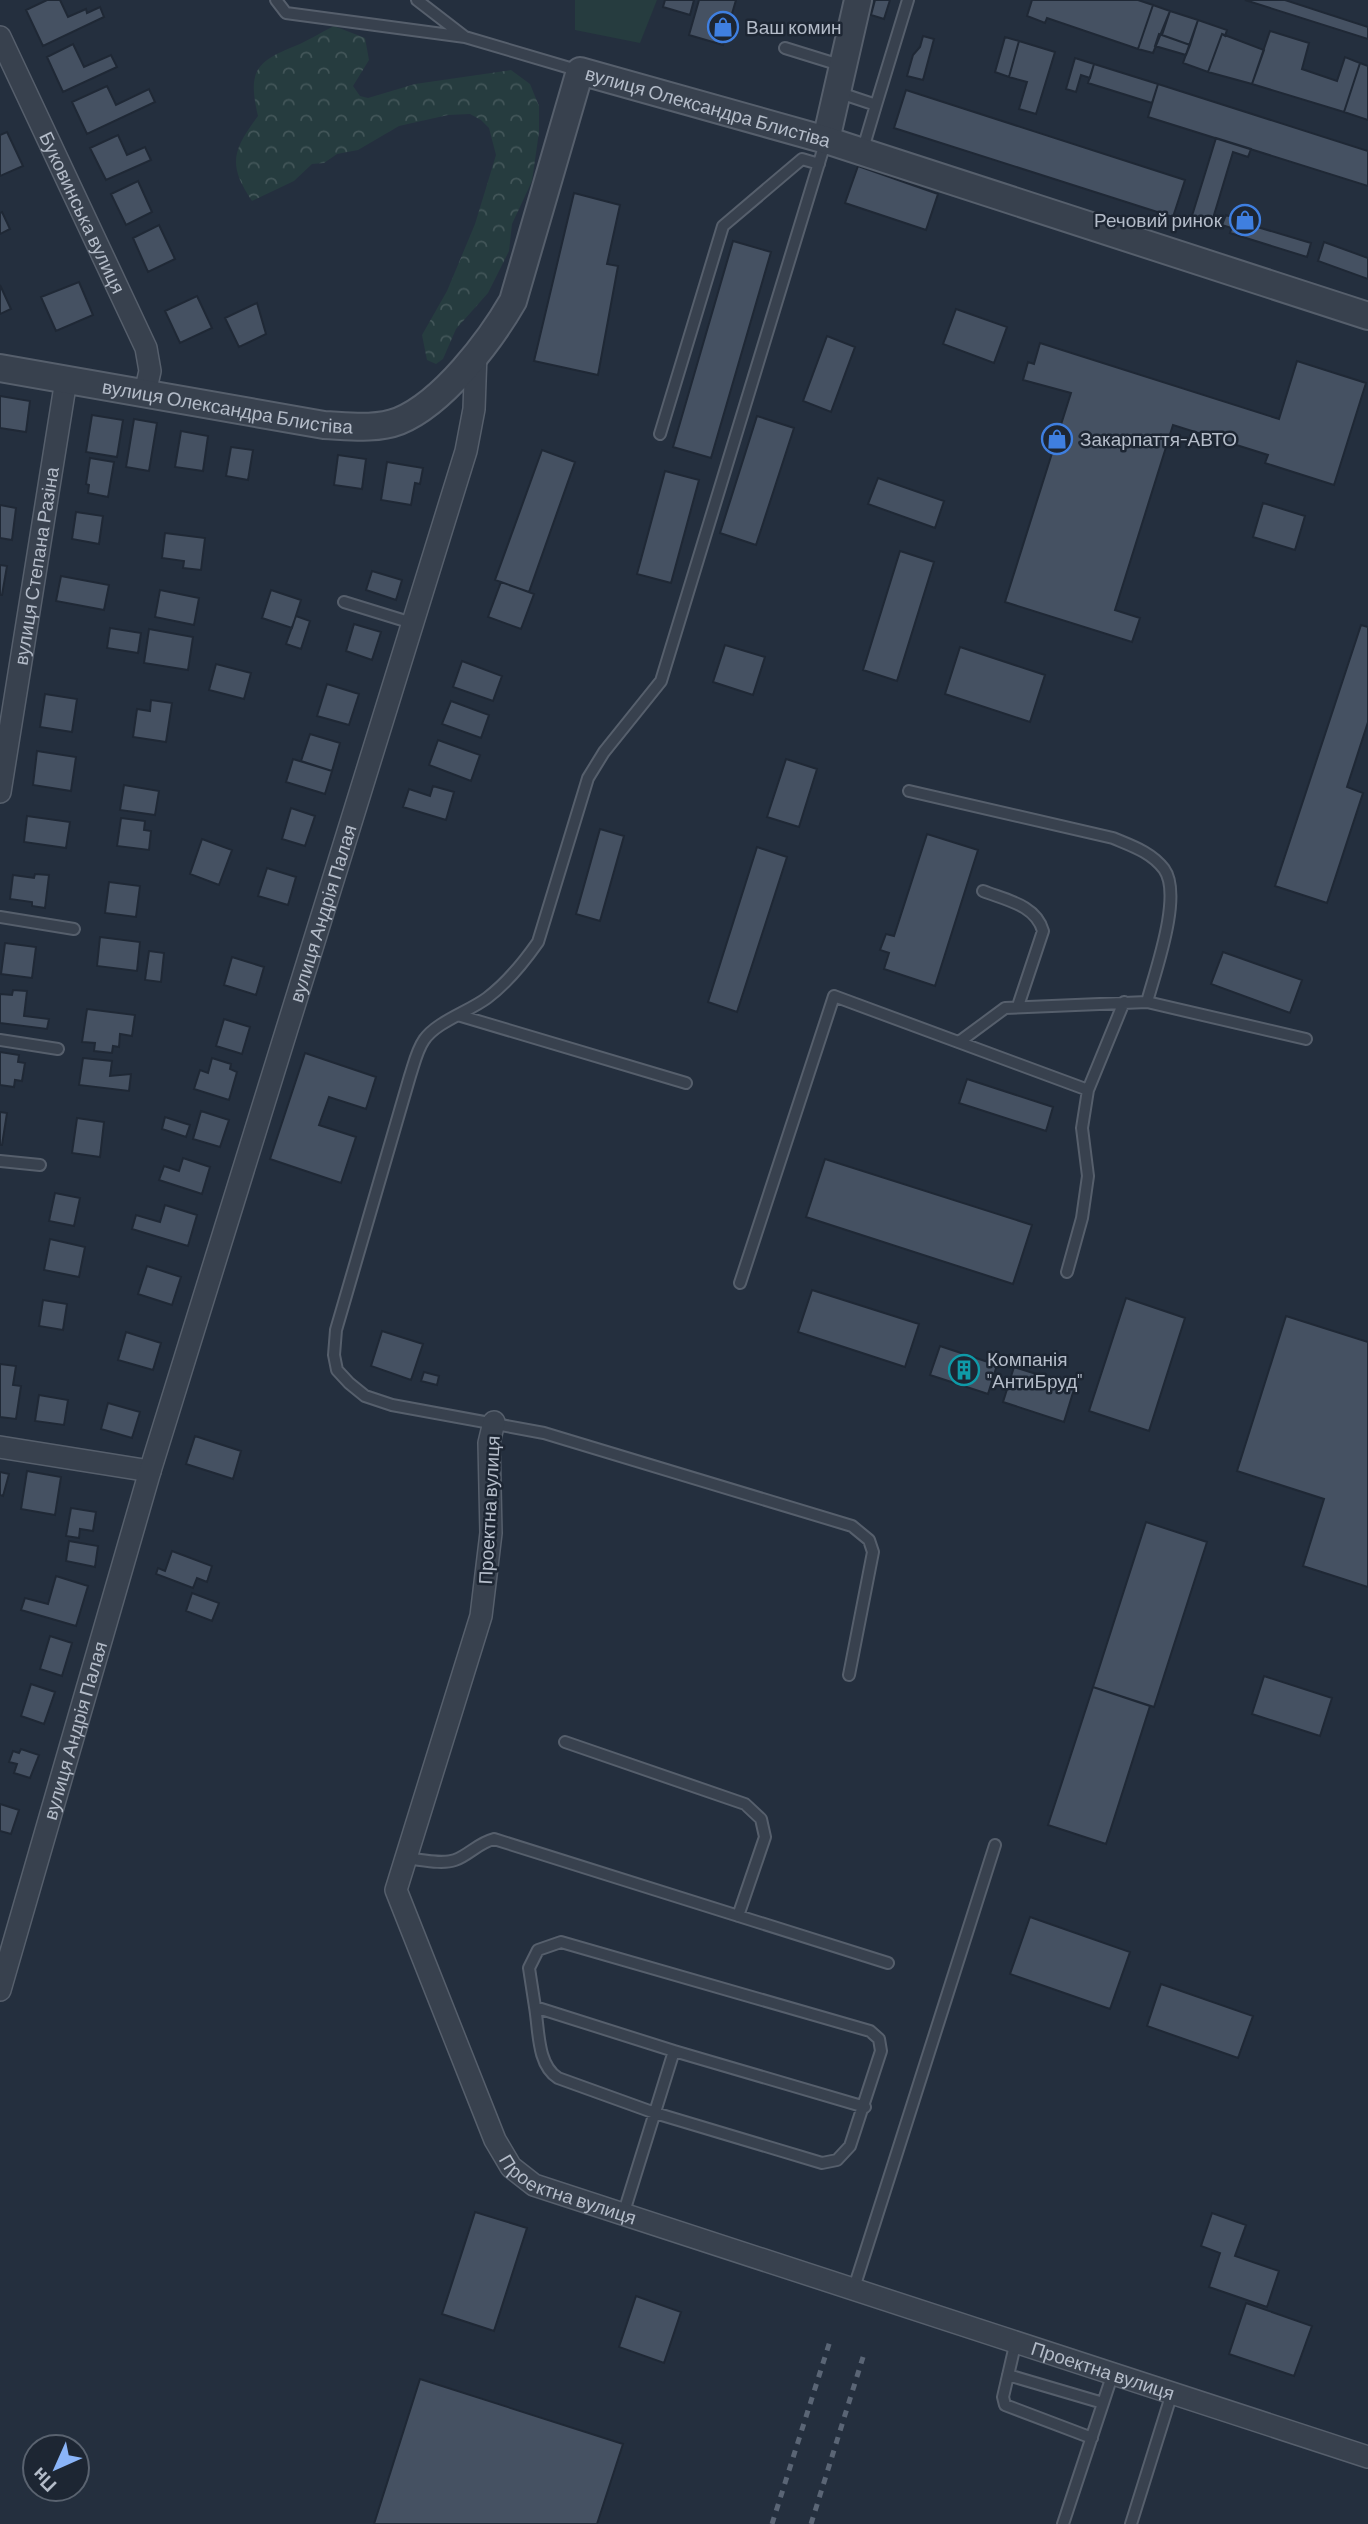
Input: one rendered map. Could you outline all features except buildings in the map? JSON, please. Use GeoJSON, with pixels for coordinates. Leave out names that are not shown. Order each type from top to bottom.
{"type":"FeatureCollection","features":[{"type":"Feature","properties":{"kind":"street"},"geometry":{"type":"LineString","coordinates":[[822,152],[858,0]]}},
{"type":"Feature","properties":{"kind":"street","name":"Буковинська вулиця"},"geometry":{"type":"LineString","coordinates":[[0,37],[146,348],[150,371],[145,393]]}},
{"type":"Feature","properties":{"kind":"street","name":"вулиця Олександра Блистіва"},"geometry":{"type":"LineString","coordinates":[[0,368],[324,425],[376,426],[397,422],[411,414],[458,374],[501,322],[520,282],[580,71],[822,152],[862,152],[1368,316]]}},
{"type":"Feature","properties":{"kind":"street","name":"вулиця Андрія Палая"},"geometry":{"type":"LineString","coordinates":[[0,1990],[150,1471],[466,452],[476,389],[475,353]]}},
{"type":"Feature","properties":{"kind":"street","name":"вулиця Степана Разіна"},"geometry":{"type":"LineString","coordinates":[[0,792],[66,380]]}},
{"type":"Feature","properties":{"kind":"street","name":"Проектна вулиця"},"geometry":{"type":"LineString","coordinates":[[494,1422],[489,1443],[491,1533],[481,1616],[397,1879],[399,1900],[495,2140],[511,2167],[534,2185],[1368,2457]]}},
{"type":"Feature","properties":{"kind":"street"},"geometry":{"type":"LineString","coordinates":[[0,1447],[150,1471]]}},
{"type":"Feature","properties":{"kind":"lane"},"geometry":{"type":"LineString","coordinates":[[276,0],[286,13],[465,37],[580,71]]}},
{"type":"Feature","properties":{"kind":"lane"},"geometry":{"type":"LineString","coordinates":[[417,0],[465,37]]}},
{"type":"Feature","properties":{"kind":"lane"},"geometry":{"type":"LineString","coordinates":[[862,152],[908,0]]}},
{"type":"Feature","properties":{"kind":"lane"},"geometry":{"type":"LineString","coordinates":[[785,48],[843,66]]}},
{"type":"Feature","properties":{"kind":"lane"},"geometry":{"type":"LineString","coordinates":[[836,92],[876,105]]}},
{"type":"Feature","properties":{"kind":"lane"},"geometry":{"type":"LineString","coordinates":[[660,435],[723,226],[802,159],[822,152]]}},
{"type":"Feature","properties":{"kind":"lane"},"geometry":{"type":"LineString","coordinates":[[822,152],[661,681],[604,752],[588,778],[538,942],[524,962],[489,996],[430,1033],[423,1041],[345,1293],[334,1354],[337,1370],[365,1396],[392,1405],[544,1433],[852,1527],[869,1540],[873,1552],[849,1675]]}},
{"type":"Feature","properties":{"kind":"lane"},"geometry":{"type":"LineString","coordinates":[[344,602],[412,623]]}},
{"type":"Feature","properties":{"kind":"lane"},"geometry":{"type":"LineString","coordinates":[[909,792],[1113,838],[1145,851],[1166,871],[1172,900],[1147,1002]]}},
{"type":"Feature","properties":{"kind":"lane"},"geometry":{"type":"LineString","coordinates":[[983,891],[1031,910],[1040,918],[1044,931],[1018,1006]]}},
{"type":"Feature","properties":{"kind":"lane"},"geometry":{"type":"LineString","coordinates":[[0,917],[74,929]]}},
{"type":"Feature","properties":{"kind":"lane"},"geometry":{"type":"LineString","coordinates":[[740,1283],[834,996],[1088,1090]]}},
{"type":"Feature","properties":{"kind":"lane"},"geometry":{"type":"LineString","coordinates":[[1067,1272],[1082,1218],[1088,1176],[1082,1128],[1088,1090],[1124,1002]]}},
{"type":"Feature","properties":{"kind":"lane"},"geometry":{"type":"LineString","coordinates":[[959,1042],[995,1013],[1018,1006],[1124,1002],[1147,1002],[1306,1039]]}},
{"type":"Feature","properties":{"kind":"lane"},"geometry":{"type":"LineString","coordinates":[[461,1016],[686,1083]]}},
{"type":"Feature","properties":{"kind":"lane"},"geometry":{"type":"LineString","coordinates":[[0,1040],[58,1049]]}},
{"type":"Feature","properties":{"kind":"lane"},"geometry":{"type":"LineString","coordinates":[[0,1161],[40,1166]]}},
{"type":"Feature","properties":{"kind":"lane"},"geometry":{"type":"LineString","coordinates":[[565,1742],[745,1804],[761,1819],[765,1837],[738,1916]]}},
{"type":"Feature","properties":{"kind":"lane"},"geometry":{"type":"LineString","coordinates":[[404,1858],[448,1862],[457,1860],[482,1842],[494,1839],[888,1963]]}},
{"type":"Feature","properties":{"kind":"lane"},"geometry":{"type":"LineString","coordinates":[[853,2291],[995,1845]]}},
{"type":"Feature","properties":{"kind":"lane"},"geometry":{"type":"LineString","coordinates":[[561,1942],[870,2031],[879,2039],[881,2051],[864,2107],[850,2146],[837,2160],[822,2163],[655,2113],[549,2073],[544,2064],[529,1968],[538,1950],[561,1942]]}},
{"type":"Feature","properties":{"kind":"lane"},"geometry":{"type":"LineString","coordinates":[[535,2007],[864,2107]]}},
{"type":"Feature","properties":{"kind":"lane"},"geometry":{"type":"LineString","coordinates":[[623,2215],[674,2051]]}},
{"type":"Feature","properties":{"kind":"lane"},"geometry":{"type":"LineString","coordinates":[[1016,2341],[1003,2397],[1011,2409],[1092,2438]]}},
{"type":"Feature","properties":{"kind":"lane"},"geometry":{"type":"LineString","coordinates":[[1063,2524],[1113,2373]]}},
{"type":"Feature","properties":{"kind":"lane"},"geometry":{"type":"LineString","coordinates":[[1008,2375],[1103,2403]]}},
{"type":"Feature","properties":{"kind":"lane"},"geometry":{"type":"LineString","coordinates":[[1130,2524],[1172,2393]]}},
{"type":"Feature","properties":{"kind":"green space"},"geometry":{"type":"Polygon","coordinates":[[[575,0],[657,0],[640,43],[575,30],[575,0]]]}},
{"type":"Feature","properties":{"kind":"green space"},"geometry":{"type":"Polygon","coordinates":[[[334,26],[365,38],[369,60],[353,86],[360,96],[368,98],[415,84],[511,70],[530,84],[539,106],[539,132],[532,181],[512,224],[509,251],[488,293],[456,329],[443,359],[436,364],[427,360],[422,335],[447,291],[475,224],[496,155],[489,128],[481,120],[470,114],[448,115],[399,126],[358,150],[337,154],[324,163],[312,164],[294,181],[252,201],[239,177],[236,157],[243,138],[258,116],[254,89],[257,71],[281,52],[334,26]]]}},
{"type":"Feature","properties":{"kind":"railway"},"geometry":{"type":"LineString","coordinates":[[772,2524],[831,2338]]}},
{"type":"Feature","properties":{"kind":"railway"},"geometry":{"type":"LineString","coordinates":[[811,2524],[864,2354]]}},
{"type":"Feature","properties":{"kind":"place","name":"Ваш комин"},"geometry":{"type":"Point","coordinates":[723,27]}},
{"type":"Feature","properties":{"kind":"place","name":"Речовий ринок"},"geometry":{"type":"Point","coordinates":[1245,220]}},
{"type":"Feature","properties":{"kind":"place","name":"Закарпаття-АВТО"},"geometry":{"type":"Point","coordinates":[1057,439]}},
{"type":"Feature","properties":{"kind":"place","name":"Компанія \"АнтиБруд\""},"geometry":{"type":"Point","coordinates":[964,1370]}}]}
